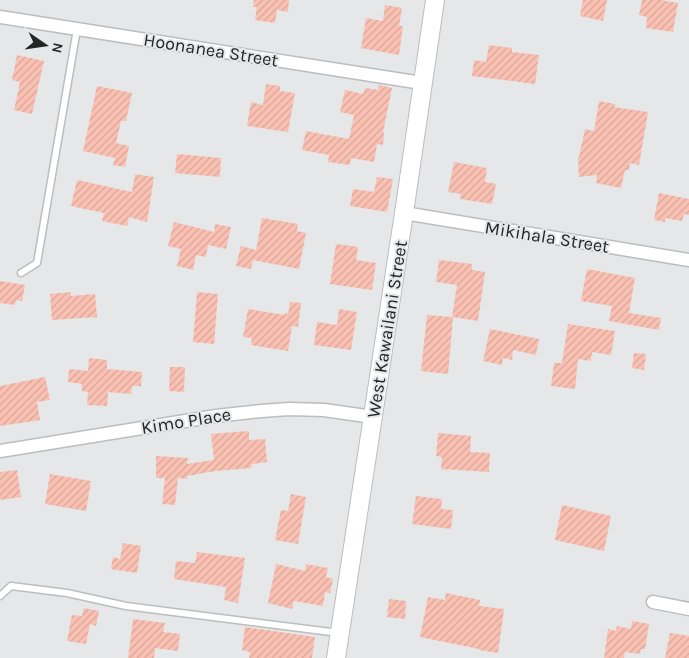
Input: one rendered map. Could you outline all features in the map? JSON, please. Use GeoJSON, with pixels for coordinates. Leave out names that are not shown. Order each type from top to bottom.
{"type":"FeatureCollection","features":[{"type":"Feature","properties":{"kind":"street","name":"West Kawailani Street"},"geometry":{"type":"LineString","coordinates":[[336,658],[435,0]]}},
{"type":"Feature","properties":{"kind":"street","name":"Hoonanea Street"},"geometry":{"type":"LineString","coordinates":[[0,18],[422,83]]}},
{"type":"Feature","properties":{"kind":"street","name":"Mikihala Street"},"geometry":{"type":"LineString","coordinates":[[404,213],[689,260]]}},
{"type":"Feature","properties":{"kind":"street","name":"Kimo Place"},"geometry":{"type":"LineString","coordinates":[[0,451],[216,416],[261,411],[289,409],[324,410],[373,417]]}},
{"type":"Feature","properties":{"kind":"street"},"geometry":{"type":"LineString","coordinates":[[652,602],[689,609]]}},
{"type":"Feature","properties":{"kind":"lane"},"geometry":{"type":"LineString","coordinates":[[21,272],[37,263],[77,30]]}},
{"type":"Feature","properties":{"kind":"lane"},"geometry":{"type":"LineString","coordinates":[[0,596],[11,586],[67,593],[126,606],[340,633]]}},
{"type":"Feature","properties":{"kind":"building"},"geometry":{"type":"Polygon","coordinates":[[[254,0],[289,0],[288,12],[277,10],[275,23],[255,20],[257,7],[253,7],[254,0]]]}},
{"type":"Feature","properties":{"kind":"building"},"geometry":{"type":"Polygon","coordinates":[[[583,0],[607,0],[603,21],[580,16],[583,0]]]}},
{"type":"Feature","properties":{"kind":"building"},"geometry":{"type":"Polygon","coordinates":[[[642,0],[661,0],[678,3],[673,32],[646,28],[647,17],[639,15],[642,0]]]}},
{"type":"Feature","properties":{"kind":"building"},"geometry":{"type":"Polygon","coordinates":[[[385,5],[402,8],[399,26],[403,26],[399,55],[361,48],[366,18],[383,21],[385,5]]]}},
{"type":"Feature","properties":{"kind":"building"},"geometry":{"type":"Polygon","coordinates":[[[489,45],[512,48],[512,52],[539,55],[535,84],[472,76],[474,60],[486,62],[489,45]]]}},
{"type":"Feature","properties":{"kind":"building"},"geometry":{"type":"Polygon","coordinates":[[[17,55],[44,61],[32,114],[14,110],[20,82],[12,80],[17,55]]]}},
{"type":"Feature","properties":{"kind":"building"},"geometry":{"type":"Polygon","coordinates":[[[266,84],[280,86],[280,91],[295,93],[288,132],[247,126],[251,102],[263,105],[266,84]]]}},
{"type":"Feature","properties":{"kind":"building"},"geometry":{"type":"Polygon","coordinates":[[[379,85],[392,88],[383,132],[383,145],[377,144],[374,162],[351,158],[350,165],[328,162],[329,155],[302,150],[306,131],[349,139],[354,115],[340,112],[345,90],[363,94],[365,88],[378,90],[379,85]]]}},
{"type":"Feature","properties":{"kind":"building"},"geometry":{"type":"Polygon","coordinates":[[[97,86],[132,93],[126,121],[121,121],[116,143],[129,146],[125,167],[113,165],[115,158],[83,151],[97,86]]]}},
{"type":"Feature","properties":{"kind":"building"},"geometry":{"type":"Polygon","coordinates":[[[599,101],[615,104],[614,107],[648,112],[639,165],[630,163],[629,170],[625,170],[621,188],[596,183],[597,175],[579,177],[578,157],[585,129],[594,131],[599,101]]]}},
{"type":"Feature","properties":{"kind":"building"},"geometry":{"type":"Polygon","coordinates":[[[177,154],[221,158],[220,177],[175,173],[177,154]]]}},
{"type":"Feature","properties":{"kind":"building"},"geometry":{"type":"Polygon","coordinates":[[[454,162],[487,168],[485,182],[496,184],[492,204],[460,199],[461,194],[448,192],[454,162]]]}},
{"type":"Feature","properties":{"kind":"building"},"geometry":{"type":"Polygon","coordinates":[[[135,174],[154,177],[147,222],[129,217],[127,226],[102,221],[104,213],[71,206],[77,180],[132,192],[135,174]]]}},
{"type":"Feature","properties":{"kind":"building"},"geometry":{"type":"Polygon","coordinates":[[[377,177],[393,179],[387,212],[350,206],[353,189],[374,192],[377,177]]]}},
{"type":"Feature","properties":{"kind":"building"},"geometry":{"type":"Polygon","coordinates":[[[659,193],[689,199],[689,215],[684,214],[682,221],[665,218],[665,222],[654,220],[659,193]]]}},
{"type":"Feature","properties":{"kind":"building"},"geometry":{"type":"Polygon","coordinates":[[[262,218],[298,224],[297,231],[306,233],[299,269],[253,260],[251,269],[236,266],[241,246],[256,250],[262,218]]]}},
{"type":"Feature","properties":{"kind":"building"},"geometry":{"type":"Polygon","coordinates":[[[174,222],[214,232],[215,224],[231,227],[226,249],[208,245],[206,257],[196,255],[193,270],[177,266],[181,249],[168,246],[174,222]]]}},
{"type":"Feature","properties":{"kind":"building"},"geometry":{"type":"Polygon","coordinates":[[[336,244],[358,247],[356,260],[376,263],[372,290],[330,284],[336,244]]]}},
{"type":"Feature","properties":{"kind":"building"},"geometry":{"type":"Polygon","coordinates":[[[439,260],[472,264],[472,270],[485,272],[478,321],[453,317],[448,374],[421,371],[427,315],[452,317],[457,285],[436,282],[439,260]]]}},
{"type":"Feature","properties":{"kind":"building"},"geometry":{"type":"Polygon","coordinates":[[[587,269],[635,278],[629,313],[661,318],[659,330],[609,321],[612,306],[581,301],[587,269]]]}},
{"type":"Feature","properties":{"kind":"building"},"geometry":{"type":"Polygon","coordinates":[[[0,281],[25,285],[22,301],[16,300],[15,305],[0,303],[0,281]]]}},
{"type":"Feature","properties":{"kind":"building"},"geometry":{"type":"Polygon","coordinates":[[[71,292],[71,296],[95,294],[97,317],[52,320],[50,294],[71,292]]]}},
{"type":"Feature","properties":{"kind":"building"},"geometry":{"type":"Polygon","coordinates":[[[197,292],[218,294],[214,344],[193,342],[197,292]]]}},
{"type":"Feature","properties":{"kind":"building"},"geometry":{"type":"Polygon","coordinates":[[[290,302],[301,303],[298,327],[292,326],[288,351],[251,345],[252,338],[243,337],[248,309],[285,315],[285,313],[288,314],[290,302]]]}},
{"type":"Feature","properties":{"kind":"building"},"geometry":{"type":"Polygon","coordinates":[[[339,309],[357,312],[351,350],[314,345],[317,322],[337,325],[339,309]]]}},
{"type":"Feature","properties":{"kind":"building"},"geometry":{"type":"Polygon","coordinates":[[[568,324],[615,331],[611,355],[592,352],[591,361],[578,359],[575,389],[551,386],[554,363],[562,363],[568,324]]]}},
{"type":"Feature","properties":{"kind":"building"},"geometry":{"type":"Polygon","coordinates":[[[490,329],[539,339],[536,355],[513,350],[512,360],[503,358],[502,365],[483,361],[490,329]]]}},
{"type":"Feature","properties":{"kind":"building"},"geometry":{"type":"Polygon","coordinates":[[[634,353],[646,354],[644,370],[632,368],[634,353]]]}},
{"type":"Feature","properties":{"kind":"building"},"geometry":{"type":"Polygon","coordinates":[[[89,358],[107,360],[107,369],[142,372],[141,386],[132,386],[131,394],[108,392],[107,406],[87,405],[88,392],[82,391],[82,384],[68,382],[69,369],[88,371],[89,358]]]}},
{"type":"Feature","properties":{"kind":"building"},"geometry":{"type":"Polygon","coordinates":[[[170,367],[185,367],[184,392],[169,391],[170,367]]]}},
{"type":"Feature","properties":{"kind":"building"},"geometry":{"type":"Polygon","coordinates":[[[45,377],[50,400],[37,402],[40,420],[0,426],[0,386],[45,377]]]}},
{"type":"Feature","properties":{"kind":"building"},"geometry":{"type":"Polygon","coordinates":[[[249,431],[249,440],[265,439],[267,462],[252,464],[251,468],[215,471],[187,476],[187,479],[178,478],[175,505],[162,504],[165,478],[156,478],[156,456],[188,458],[187,464],[214,460],[211,434],[249,431]]]}},
{"type":"Feature","properties":{"kind":"building"},"geometry":{"type":"Polygon","coordinates":[[[438,433],[471,436],[470,452],[490,453],[489,472],[441,469],[442,457],[436,456],[438,433]]]}},
{"type":"Feature","properties":{"kind":"building"},"geometry":{"type":"Polygon","coordinates":[[[17,470],[21,497],[0,500],[0,472],[17,470]]]}},
{"type":"Feature","properties":{"kind":"building"},"geometry":{"type":"Polygon","coordinates":[[[50,474],[91,481],[86,511],[45,504],[50,474]]]}},
{"type":"Feature","properties":{"kind":"building"},"geometry":{"type":"Polygon","coordinates":[[[291,494],[306,497],[298,544],[275,540],[281,510],[288,511],[291,494]]]}},
{"type":"Feature","properties":{"kind":"building"},"geometry":{"type":"Polygon","coordinates":[[[416,496],[442,499],[441,509],[453,510],[451,529],[412,524],[416,496]]]}},
{"type":"Feature","properties":{"kind":"building"},"geometry":{"type":"Polygon","coordinates":[[[562,505],[611,516],[604,551],[555,540],[562,505]]]}},
{"type":"Feature","properties":{"kind":"building"},"geometry":{"type":"Polygon","coordinates":[[[123,543],[141,546],[137,573],[111,569],[113,557],[120,559],[123,543]]]}},
{"type":"Feature","properties":{"kind":"building"},"geometry":{"type":"Polygon","coordinates":[[[197,552],[245,558],[238,603],[224,600],[226,587],[174,579],[176,561],[195,563],[197,552]]]}},
{"type":"Feature","properties":{"kind":"building"},"geometry":{"type":"Polygon","coordinates":[[[276,564],[305,571],[306,564],[328,568],[326,577],[333,579],[330,593],[325,592],[323,606],[294,601],[292,609],[268,603],[276,564]]]}},
{"type":"Feature","properties":{"kind":"building"},"geometry":{"type":"Polygon","coordinates":[[[446,593],[480,600],[479,606],[504,609],[498,653],[420,637],[428,597],[445,600],[446,593]]]}},
{"type":"Feature","properties":{"kind":"building"},"geometry":{"type":"Polygon","coordinates":[[[389,599],[406,601],[405,619],[387,617],[389,599]]]}},
{"type":"Feature","properties":{"kind":"building"},"geometry":{"type":"Polygon","coordinates":[[[84,608],[99,611],[96,626],[90,624],[86,644],[67,641],[72,615],[82,616],[84,608]]]}},
{"type":"Feature","properties":{"kind":"building"},"geometry":{"type":"Polygon","coordinates":[[[133,619],[165,623],[163,632],[180,634],[178,651],[155,648],[154,658],[128,658],[133,619]]]}},
{"type":"Feature","properties":{"kind":"building"},"geometry":{"type":"Polygon","coordinates":[[[632,621],[649,624],[645,649],[641,649],[640,654],[625,652],[624,658],[604,658],[608,629],[616,631],[617,626],[631,629],[632,621]]]}},
{"type":"Feature","properties":{"kind":"building"},"geometry":{"type":"Polygon","coordinates":[[[245,627],[315,637],[312,658],[249,658],[250,652],[242,650],[245,627]]]}},
{"type":"Feature","properties":{"kind":"building"},"geometry":{"type":"Polygon","coordinates":[[[670,633],[689,636],[689,658],[665,658],[670,633]]]}}]}
